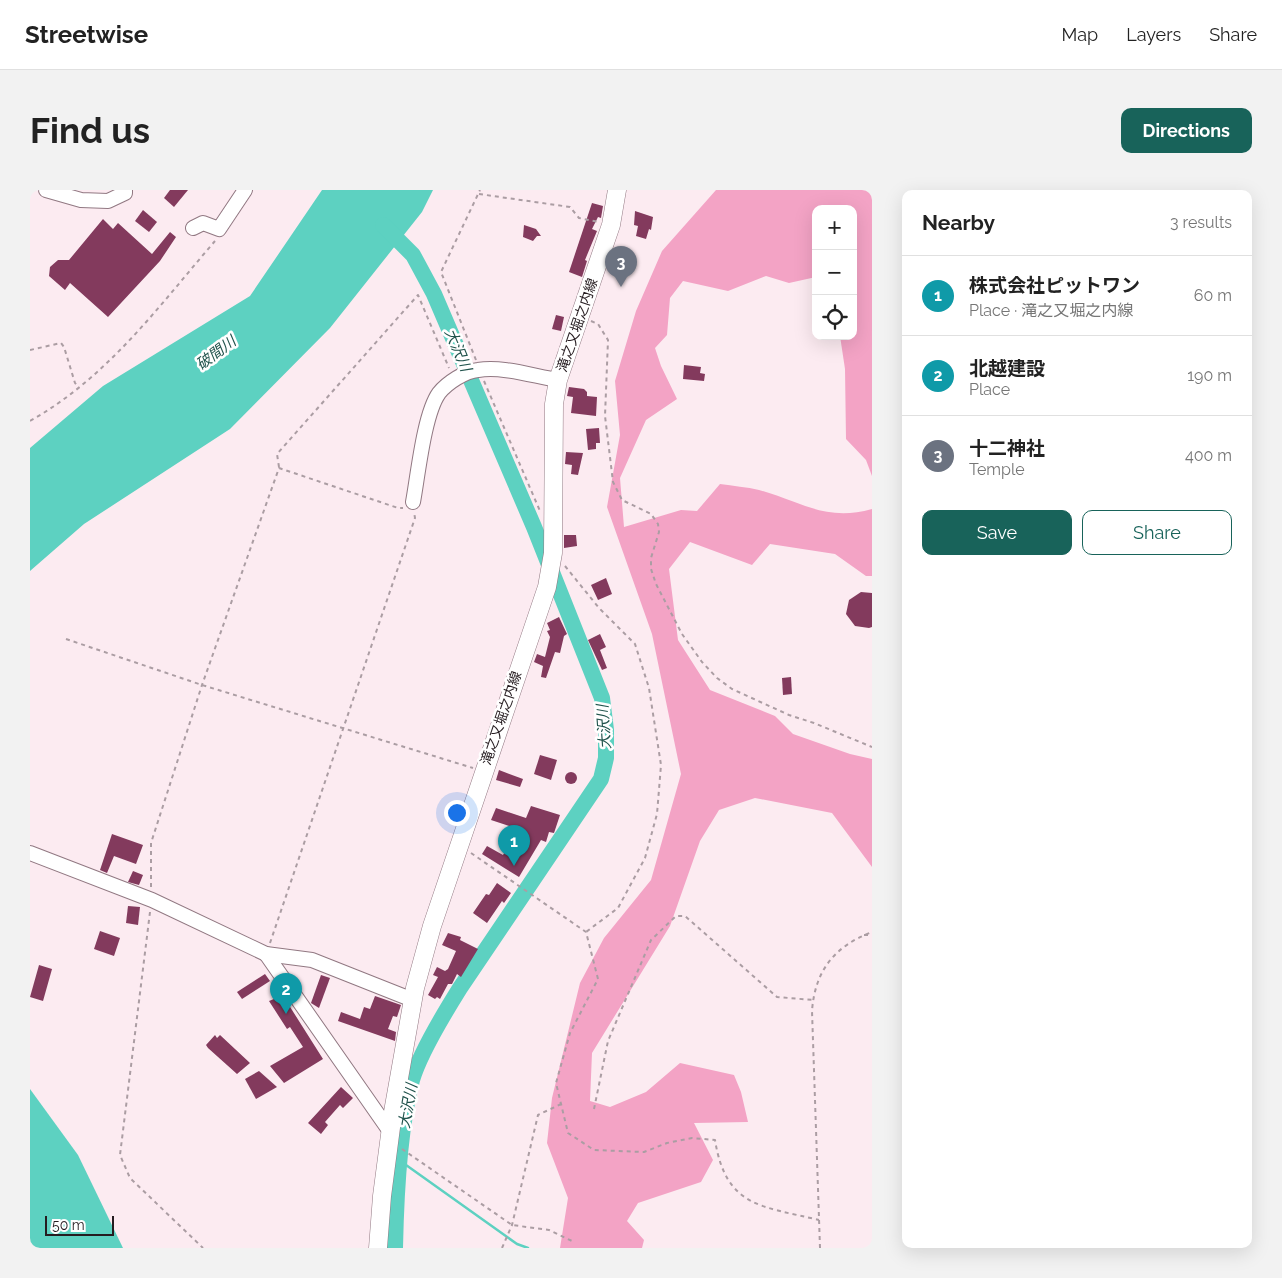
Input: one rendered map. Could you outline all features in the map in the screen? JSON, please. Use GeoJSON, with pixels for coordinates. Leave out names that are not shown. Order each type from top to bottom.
{"type":"FeatureCollection","features":[{"type":"Feature","properties":{"kind":"main road","name":"滝之又堀之内線"},"geometry":{"type":"LineString","coordinates":[[378,1248],[382,1196],[390,1137],[413,1000],[432,926],[546,587],[553,554],[554,404],[558,380],[611,225],[617,190]]}},
{"type":"Feature","properties":{"kind":"street"},"geometry":{"type":"LineString","coordinates":[[46,190],[80,200],[108,201],[126,193],[125,190]]}},
{"type":"Feature","properties":{"kind":"street"},"geometry":{"type":"LineString","coordinates":[[193,228],[202,223],[219,229],[245,190]]}},
{"type":"Feature","properties":{"kind":"street"},"geometry":{"type":"LineString","coordinates":[[413,502],[431,413],[439,393],[455,379],[476,370],[493,369],[558,380]]}},
{"type":"Feature","properties":{"kind":"street"},"geometry":{"type":"LineString","coordinates":[[30,853],[152,900],[266,954],[312,960],[413,1000]]}},
{"type":"Feature","properties":{"kind":"street"},"geometry":{"type":"LineString","coordinates":[[266,954],[390,1137]]}},
{"type":"Feature","properties":{"kind":"path"},"geometry":{"type":"LineString","coordinates":[[479,194],[570,207],[579,218],[611,225]]}},
{"type":"Feature","properties":{"kind":"path"},"geometry":{"type":"LineString","coordinates":[[30,421],[51,409],[79,388],[118,354],[217,239],[219,229]]}},
{"type":"Feature","properties":{"kind":"path"},"geometry":{"type":"LineString","coordinates":[[203,1248],[130,1178],[120,1154],[152,900],[151,843],[202,685],[279,468],[277,454],[418,295],[455,379]]}},
{"type":"Feature","properties":{"kind":"path"},"geometry":{"type":"LineString","coordinates":[[580,316],[598,324],[608,340],[605,416],[613,482],[622,500],[652,514],[658,524],[659,532],[651,558],[651,568],[656,584],[682,634],[702,662],[717,678],[732,689],[789,715],[814,723],[872,747]]}},
{"type":"Feature","properties":{"kind":"path"},"geometry":{"type":"LineString","coordinates":[[30,350],[61,343],[64,347],[75,384],[79,388]]}},
{"type":"Feature","properties":{"kind":"path"},"geometry":{"type":"LineString","coordinates":[[279,468],[398,508],[407,507],[413,502]]}},
{"type":"Feature","properties":{"kind":"path"},"geometry":{"type":"LineString","coordinates":[[266,954],[415,518],[413,502]]}},
{"type":"Feature","properties":{"kind":"path"},"geometry":{"type":"LineString","coordinates":[[553,554],[599,608],[635,644],[648,688],[661,765],[657,814],[644,858],[618,908],[586,932]]}},
{"type":"Feature","properties":{"kind":"path"},"geometry":{"type":"LineString","coordinates":[[66,639],[202,685],[483,771]]}},
{"type":"Feature","properties":{"kind":"path"},"geometry":{"type":"LineString","coordinates":[[460,845],[586,932],[598,979],[570,1034],[556,1083],[568,1133],[594,1150],[644,1152],[692,1138],[715,1140],[719,1162],[729,1184],[754,1204],[819,1220]]}},
{"type":"Feature","properties":{"kind":"path"},"geometry":{"type":"LineString","coordinates":[[594,1109],[608,1041],[651,940],[676,916],[685,916],[777,997],[812,1000]]}},
{"type":"Feature","properties":{"kind":"path"},"geometry":{"type":"LineString","coordinates":[[820,1248],[813,993],[826,966],[840,948],[863,935],[872,933]]}},
{"type":"Feature","properties":{"kind":"path"},"geometry":{"type":"LineString","coordinates":[[502,1248],[512,1225],[538,1115],[561,1104]]}},
{"type":"Feature","properties":{"kind":"path"},"geometry":{"type":"LineString","coordinates":[[390,1137],[512,1225],[549,1230],[572,1241]]}},
{"type":"Feature","properties":{"kind":"shaded area"},"geometry":{"type":"Polygon","coordinates":[[[716,190],[872,190],[872,476],[866,460],[846,439],[845,369],[841,340],[857,340],[857,205],[812,205],[812,278],[789,283],[766,276],[728,291],[683,281],[670,298],[667,335],[655,348],[661,366],[677,399],[646,420],[620,478],[624,527],[681,510],[697,511],[720,484],[759,490],[827,512],[856,512],[872,509],[872,576],[866,576],[835,554],[770,544],[752,565],[690,542],[669,569],[678,640],[710,690],[775,716],[793,734],[850,754],[872,759],[872,867],[832,813],[755,798],[719,810],[700,841],[670,926],[592,1053],[590,1101],[610,1107],[646,1092],[680,1063],[734,1075],[741,1092],[748,1122],[694,1123],[713,1160],[701,1182],[638,1203],[627,1221],[644,1240],[642,1248],[560,1248],[568,1198],[547,1143],[552,1098],[580,983],[604,938],[651,880],[681,774],[652,634],[607,507],[620,435],[615,381],[636,311],[662,251],[716,190]]]}},
{"type":"Feature","properties":{"kind":"water","name":"破間川"},"geometry":{"type":"Polygon","coordinates":[[[322,190],[433,190],[422,212],[330,328],[230,429],[84,524],[30,571],[30,448],[103,386],[250,296],[322,190]]]}},
{"type":"Feature","properties":{"kind":"water"},"geometry":{"type":"Polygon","coordinates":[[[30,1089],[78,1155],[123,1248],[30,1248],[30,1089]]]}},
{"type":"Feature","properties":{"kind":"building"},"geometry":{"type":"Polygon","coordinates":[[[170,190],[188,190],[174,207],[164,198],[170,190]]]}},
{"type":"Feature","properties":{"kind":"building"},"geometry":{"type":"Polygon","coordinates":[[[592,203],[603,206],[601,218],[598,217],[592,229],[597,231],[585,260],[587,261],[582,277],[569,272],[592,203]]]}},
{"type":"Feature","properties":{"kind":"building"},"geometry":{"type":"Polygon","coordinates":[[[143,210],[157,222],[149,232],[135,221],[143,210]]]}},
{"type":"Feature","properties":{"kind":"building"},"geometry":{"type":"Polygon","coordinates":[[[635,211],[653,217],[651,230],[649,229],[646,239],[636,236],[638,226],[634,225],[635,211]]]}},
{"type":"Feature","properties":{"kind":"building"},"geometry":{"type":"Polygon","coordinates":[[[103,219],[113,229],[118,223],[152,254],[170,232],[176,237],[160,261],[108,317],[70,283],[65,290],[49,276],[50,267],[58,260],[69,260],[103,219]]]}},
{"type":"Feature","properties":{"kind":"building"},"geometry":{"type":"Polygon","coordinates":[[[524,225],[536,229],[541,236],[537,236],[533,241],[523,237],[524,225]]]}},
{"type":"Feature","properties":{"kind":"building"},"geometry":{"type":"Polygon","coordinates":[[[556,315],[564,317],[561,331],[552,329],[556,315]]]}},
{"type":"Feature","properties":{"kind":"building"},"geometry":{"type":"Polygon","coordinates":[[[684,365],[701,367],[700,373],[705,374],[704,381],[683,379],[684,365]]]}},
{"type":"Feature","properties":{"kind":"building"},"geometry":{"type":"Polygon","coordinates":[[[569,387],[584,389],[587,392],[587,396],[597,397],[596,416],[571,413],[573,397],[567,396],[569,387]]]}},
{"type":"Feature","properties":{"kind":"building"},"geometry":{"type":"Polygon","coordinates":[[[599,428],[600,443],[596,443],[596,449],[588,450],[586,429],[599,428]]]}},
{"type":"Feature","properties":{"kind":"building"},"geometry":{"type":"Polygon","coordinates":[[[566,452],[583,453],[578,475],[571,474],[572,465],[565,464],[566,452]]]}},
{"type":"Feature","properties":{"kind":"building"},"geometry":{"type":"Polygon","coordinates":[[[564,535],[576,535],[577,546],[564,548],[564,535]]]}},
{"type":"Feature","properties":{"kind":"building"},"geometry":{"type":"Polygon","coordinates":[[[606,578],[612,594],[598,600],[591,585],[606,578]]]}},
{"type":"Feature","properties":{"kind":"building"},"geometry":{"type":"Polygon","coordinates":[[[861,592],[872,593],[872,627],[869,628],[855,626],[846,614],[849,600],[861,592]]]}},
{"type":"Feature","properties":{"kind":"building"},"geometry":{"type":"Polygon","coordinates":[[[559,617],[567,634],[564,636],[560,653],[555,652],[546,678],[541,677],[543,666],[534,662],[537,654],[545,657],[550,637],[547,631],[550,630],[547,623],[559,617]]]}},
{"type":"Feature","properties":{"kind":"building"},"geometry":{"type":"Polygon","coordinates":[[[600,634],[606,647],[600,650],[607,668],[602,670],[588,640],[600,634]]]}},
{"type":"Feature","properties":{"kind":"building"},"geometry":{"type":"Polygon","coordinates":[[[791,677],[792,694],[783,695],[782,678],[791,677]]]}},
{"type":"Feature","properties":{"kind":"building"},"geometry":{"type":"Polygon","coordinates":[[[540,755],[557,760],[551,780],[534,774],[540,755]]]}},
{"type":"Feature","properties":{"kind":"building"},"geometry":{"type":"Polygon","coordinates":[[[499,770],[523,779],[520,787],[496,780],[499,770]]]}},
{"type":"Feature","properties":{"kind":"building"},"geometry":{"type":"Polygon","coordinates":[[[573,772],[576,773],[576,783],[569,784],[566,783],[565,776],[566,773],[573,772]]]}},
{"type":"Feature","properties":{"kind":"building"},"geometry":{"type":"Polygon","coordinates":[[[531,806],[560,815],[554,833],[549,832],[546,842],[541,840],[519,877],[482,854],[487,846],[503,855],[518,829],[491,820],[496,808],[526,818],[531,806]]]}},
{"type":"Feature","properties":{"kind":"building"},"geometry":{"type":"Polygon","coordinates":[[[112,834],[143,845],[136,864],[114,856],[107,873],[100,870],[112,834]]]}},
{"type":"Feature","properties":{"kind":"building"},"geometry":{"type":"Polygon","coordinates":[[[133,871],[143,875],[139,885],[128,882],[133,871]]]}},
{"type":"Feature","properties":{"kind":"building"},"geometry":{"type":"Polygon","coordinates":[[[497,883],[511,893],[504,903],[502,901],[487,923],[473,913],[486,894],[489,895],[497,883]]]}},
{"type":"Feature","properties":{"kind":"building"},"geometry":{"type":"Polygon","coordinates":[[[128,906],[140,907],[138,925],[126,923],[128,906]]]}},
{"type":"Feature","properties":{"kind":"building"},"geometry":{"type":"Polygon","coordinates":[[[100,931],[120,938],[114,956],[94,949],[100,931]]]}},
{"type":"Feature","properties":{"kind":"building"},"geometry":{"type":"Polygon","coordinates":[[[448,933],[461,937],[460,940],[478,949],[461,977],[457,974],[452,984],[448,984],[440,999],[437,997],[435,999],[428,995],[438,977],[433,975],[437,967],[445,971],[448,969],[456,951],[442,945],[448,933]]]}},
{"type":"Feature","properties":{"kind":"building"},"geometry":{"type":"Polygon","coordinates":[[[39,965],[52,969],[43,1001],[30,997],[39,965]]]}},
{"type":"Feature","properties":{"kind":"building"},"geometry":{"type":"Polygon","coordinates":[[[265,974],[270,981],[242,999],[237,992],[265,974]]]}},
{"type":"Feature","properties":{"kind":"building"},"geometry":{"type":"Polygon","coordinates":[[[321,975],[330,978],[319,1008],[311,1003],[321,975]]]}},
{"type":"Feature","properties":{"kind":"building"},"geometry":{"type":"Polygon","coordinates":[[[280,991],[323,1059],[284,1083],[270,1066],[303,1047],[290,1027],[287,1029],[269,1001],[274,999],[272,996],[280,991]]]}},
{"type":"Feature","properties":{"kind":"building"},"geometry":{"type":"Polygon","coordinates":[[[375,996],[401,1005],[397,1017],[393,1016],[388,1029],[396,1032],[395,1041],[338,1021],[341,1012],[360,1019],[364,1007],[370,1009],[375,996]]]}},
{"type":"Feature","properties":{"kind":"building"},"geometry":{"type":"Polygon","coordinates":[[[215,1035],[217,1038],[220,1035],[250,1063],[237,1074],[206,1045],[215,1035]]]}},
{"type":"Feature","properties":{"kind":"building"},"geometry":{"type":"Polygon","coordinates":[[[259,1071],[277,1087],[256,1099],[245,1079],[259,1071]]]}},
{"type":"Feature","properties":{"kind":"building"},"geometry":{"type":"Polygon","coordinates":[[[341,1087],[353,1098],[343,1108],[340,1105],[325,1122],[328,1125],[321,1134],[308,1123],[341,1087]]]}},
{"type":"Feature","properties":{"kind":"waterway","name":"大沢川"},"geometry":{"type":"LineString","coordinates":[[383,225],[413,255],[434,294],[534,527],[602,698],[606,730],[606,758],[601,779],[460,988],[433,1033],[416,1069],[408,1099],[401,1141],[397,1185],[395,1248]]}},
{"type":"Feature","properties":{"kind":"waterway"},"geometry":{"type":"LineString","coordinates":[[399,1160],[517,1244],[528,1248]]}},
{"type":"Feature","properties":{"kind":"place","name":"十二神社"},"geometry":{"type":"Point","coordinates":[621,287]}},
{"type":"Feature","properties":{"kind":"place","name":"株式会社ピットワン"},"geometry":{"type":"Point","coordinates":[514,866]}},
{"type":"Feature","properties":{"kind":"place","name":"北越建設"},"geometry":{"type":"Point","coordinates":[286,1014]}}]}
